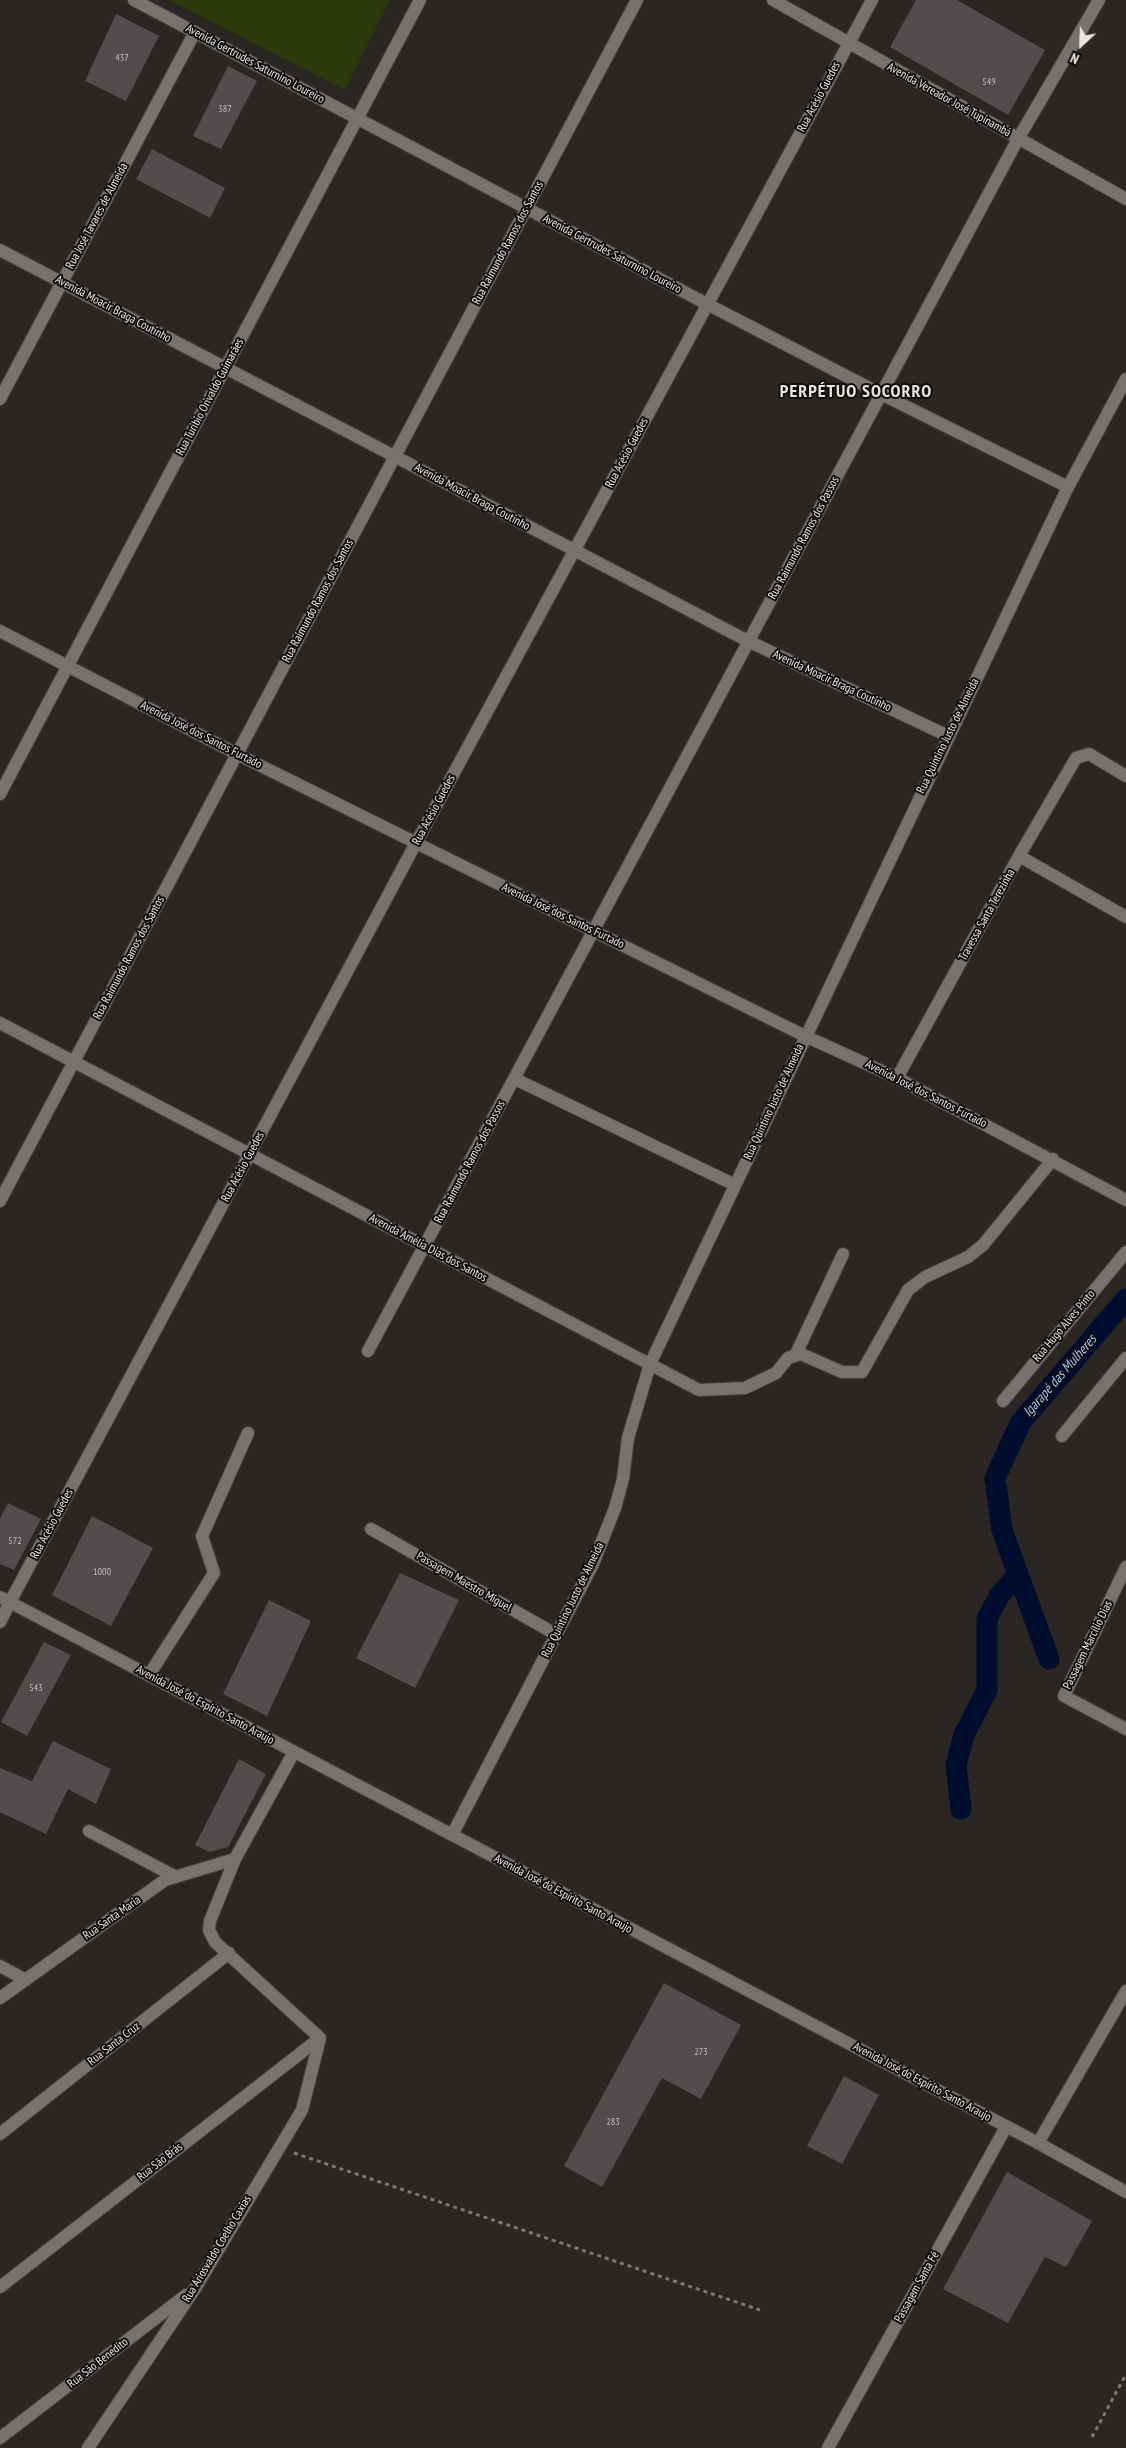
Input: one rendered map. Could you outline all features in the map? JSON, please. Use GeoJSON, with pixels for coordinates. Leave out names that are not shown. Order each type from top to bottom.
{"type":"FeatureCollection","features":[{"type":"Feature","properties":{"kind":"street","name":"Avenida Gertrudes Saturnino Loureiro"},"geometry":{"type":"LineString","coordinates":[[134,0],[707,304],[881,394],[1068,487]]}},
{"type":"Feature","properties":{"kind":"street","name":"Rua Turibio Orivaldo Guimarães"},"geometry":{"type":"LineString","coordinates":[[0,794],[420,0]]}},
{"type":"Feature","properties":{"kind":"street","name":"Rua Raimundo Ramos dos Santos"},"geometry":{"type":"LineString","coordinates":[[0,1201],[637,0]]}},
{"type":"Feature","properties":{"kind":"street","name":"Avenida Vereador José Tupinambá"},"geometry":{"type":"LineString","coordinates":[[772,0],[1126,199]]}},
{"type":"Feature","properties":{"kind":"street","name":"Rua Acésio Guedes"},"geometry":{"type":"LineString","coordinates":[[0,1622],[5,1599],[250,1154],[872,0]]}},
{"type":"Feature","properties":{"kind":"street","name":"Rua Raimundo Ramos dos Passos"},"geometry":{"type":"LineString","coordinates":[[368,1351],[515,1078],[592,930],[1018,139],[1099,0]]}},
{"type":"Feature","properties":{"kind":"street","name":"Rua José Tavares de Almeida"},"geometry":{"type":"LineString","coordinates":[[0,400],[195,32]]}},
{"type":"Feature","properties":{"kind":"street","name":"Avenida Moacir Braga Coutinho"},"geometry":{"type":"LineString","coordinates":[[0,250],[748,641],[948,736]]}},
{"type":"Feature","properties":{"kind":"street","name":"Rua Quintino Justo de Almeida"},"geometry":{"type":"LineString","coordinates":[[452,1835],[593,1564],[615,1508],[623,1479],[628,1438],[650,1364],[1068,487],[1126,379]]}},
{"type":"Feature","properties":{"kind":"street","name":"Avenida José dos Santos Furtado"},"geometry":{"type":"LineString","coordinates":[[0,631],[237,754],[805,1036],[897,1078],[1053,1159],[1126,1200]]}},
{"type":"Feature","properties":{"kind":"street","name":"Travessa Santa Terezinha"},"geometry":{"type":"LineString","coordinates":[[897,1078],[1019,856],[1076,758],[1089,754],[1126,776]]}},
{"type":"Feature","properties":{"kind":"street"},"geometry":{"type":"LineString","coordinates":[[1019,856],[1126,917]]}},
{"type":"Feature","properties":{"kind":"street","name":"Avenida Amélia Dias dos Santos"},"geometry":{"type":"LineString","coordinates":[[0,1024],[699,1390],[745,1388],[776,1373],[788,1358],[795,1356]]}},
{"type":"Feature","properties":{"kind":"street"},"geometry":{"type":"LineString","coordinates":[[515,1078],[735,1186]]}},
{"type":"Feature","properties":{"kind":"street"},"geometry":{"type":"LineString","coordinates":[[795,1356],[800,1354],[842,1372],[862,1372],[908,1290],[925,1277],[968,1258],[983,1245],[1053,1159]]}},
{"type":"Feature","properties":{"kind":"street","name":"Rua Hugo Alves Pinto"},"geometry":{"type":"LineString","coordinates":[[1003,1401],[1126,1252]]}},
{"type":"Feature","properties":{"kind":"street"},"geometry":{"type":"LineString","coordinates":[[795,1356],[843,1254]]}},
{"type":"Feature","properties":{"kind":"street"},"geometry":{"type":"LineString","coordinates":[[1062,1436],[1126,1358]]}},
{"type":"Feature","properties":{"kind":"street"},"geometry":{"type":"LineString","coordinates":[[149,1675],[214,1573],[202,1536],[248,1433]]}},
{"type":"Feature","properties":{"kind":"street","name":"Passagem Maestro Miguel"},"geometry":{"type":"LineString","coordinates":[[371,1529],[557,1635]]}},
{"type":"Feature","properties":{"kind":"street","name":"Passagem Marcílio Dias"},"geometry":{"type":"LineString","coordinates":[[1126,1567],[1064,1696],[1126,1728]]}},
{"type":"Feature","properties":{"kind":"street","name":"Avenida José do Espírito Santo Araujo"},"geometry":{"type":"LineString","coordinates":[[5,1599],[1006,2126],[1126,2192]]}},
{"type":"Feature","properties":{"kind":"street"},"geometry":{"type":"LineString","coordinates":[[294,1752],[235,1859],[210,1921],[209,1930],[215,1942],[320,2038]]}},
{"type":"Feature","properties":{"kind":"street"},"geometry":{"type":"LineString","coordinates":[[89,1831],[176,1877]]}},
{"type":"Feature","properties":{"kind":"street","name":"Rua Santa Maria"},"geometry":{"type":"LineString","coordinates":[[0,1998],[165,1880],[235,1859]]}},
{"type":"Feature","properties":{"kind":"street","name":"Rua Santa Cruz"},"geometry":{"type":"LineString","coordinates":[[0,2134],[228,1954]]}},
{"type":"Feature","properties":{"kind":"street"},"geometry":{"type":"LineString","coordinates":[[0,1966],[26,1980]]}},
{"type":"Feature","properties":{"kind":"street"},"geometry":{"type":"LineString","coordinates":[[1038,2143],[1126,1990]]}},
{"type":"Feature","properties":{"kind":"street","name":"Rua Ariosvaldo Coelho Caxias"},"geometry":{"type":"LineString","coordinates":[[88,2448],[196,2287],[302,2110],[320,2038]]}},
{"type":"Feature","properties":{"kind":"street","name":"Rua São Brás"},"geometry":{"type":"LineString","coordinates":[[0,2287],[320,2038]]}},
{"type":"Feature","properties":{"kind":"street","name":"Passagem Santa Fé"},"geometry":{"type":"LineString","coordinates":[[828,2448],[1006,2126]]}},
{"type":"Feature","properties":{"kind":"street","name":"Rua São Benedito"},"geometry":{"type":"LineString","coordinates":[[0,2438],[196,2287]]}},
{"type":"Feature","properties":{"kind":"path"},"geometry":{"type":"LineString","coordinates":[[279,2148],[760,2310]]}},
{"type":"Feature","properties":{"kind":"path"},"geometry":{"type":"LineString","coordinates":[[1092,2437],[1126,2374]]}},
{"type":"Feature","properties":{"kind":"green space"},"geometry":{"type":"Polygon","coordinates":[[[169,0],[390,0],[345,90],[169,0]]]}},
{"type":"Feature","properties":{"kind":"building"},"geometry":{"type":"Polygon","coordinates":[[[916,0],[957,0],[1045,50],[1008,115],[890,47],[916,0]]]}},
{"type":"Feature","properties":{"kind":"building"},"geometry":{"type":"Polygon","coordinates":[[[116,14],[159,36],[126,101],[85,81],[116,14]]]}},
{"type":"Feature","properties":{"kind":"building"},"geometry":{"type":"Polygon","coordinates":[[[228,66],[257,81],[221,149],[193,136],[228,66]]]}},
{"type":"Feature","properties":{"kind":"building"},"geometry":{"type":"Polygon","coordinates":[[[152,149],[225,188],[210,218],[136,179],[152,149]]]}},
{"type":"Feature","properties":{"kind":"building"},"geometry":{"type":"Polygon","coordinates":[[[8,1503],[41,1519],[14,1570],[0,1564],[0,1518],[8,1503]]]}},
{"type":"Feature","properties":{"kind":"building"},"geometry":{"type":"Polygon","coordinates":[[[92,1516],[153,1548],[111,1626],[52,1595],[92,1516]]]}},
{"type":"Feature","properties":{"kind":"building"},"geometry":{"type":"Polygon","coordinates":[[[400,1573],[459,1600],[415,1688],[356,1658],[400,1573]]]}},
{"type":"Feature","properties":{"kind":"building"},"geometry":{"type":"Polygon","coordinates":[[[269,1600],[311,1621],[267,1716],[223,1694],[269,1600]]]}},
{"type":"Feature","properties":{"kind":"building"},"geometry":{"type":"Polygon","coordinates":[[[44,1642],[71,1655],[27,1736],[1,1722],[44,1642]]]}},
{"type":"Feature","properties":{"kind":"building"},"geometry":{"type":"Polygon","coordinates":[[[53,1741],[111,1769],[96,1804],[68,1789],[46,1834],[0,1812],[0,1768],[32,1781],[53,1741]]]}},
{"type":"Feature","properties":{"kind":"building"},"geometry":{"type":"Polygon","coordinates":[[[239,1759],[266,1774],[228,1847],[210,1852],[195,1845],[239,1759]]]}},
{"type":"Feature","properties":{"kind":"building"},"geometry":{"type":"Polygon","coordinates":[[[664,1983],[741,2025],[701,2099],[662,2078],[602,2187],[564,2166],[664,1983]]]}},
{"type":"Feature","properties":{"kind":"building"},"geometry":{"type":"Polygon","coordinates":[[[844,2076],[879,2095],[842,2164],[807,2146],[844,2076]]]}},
{"type":"Feature","properties":{"kind":"building"},"geometry":{"type":"Polygon","coordinates":[[[1007,2172],[1092,2221],[1066,2267],[1045,2257],[1008,2323],[943,2289],[1007,2172]]]}},
{"type":"Feature","properties":{"kind":"waterway","name":"Igarapé das Mulheres"},"geometry":{"type":"LineString","coordinates":[[1049,1659],[1002,1530],[995,1478],[1021,1422],[1126,1299]]}},
{"type":"Feature","properties":{"kind":"waterway"},"geometry":{"type":"LineString","coordinates":[[961,1809],[956,1765],[964,1735],[987,1690],[987,1619],[999,1596],[1018,1574]]}},
{"type":"Feature","properties":{"kind":"district","name":"PERPÉTUO SOCORRO"},"geometry":{"type":"Point","coordinates":[856,392]}}]}
